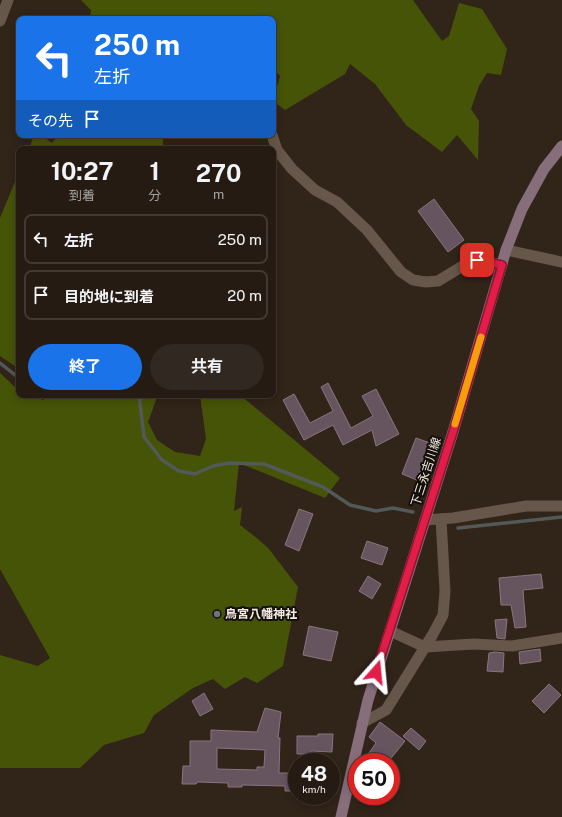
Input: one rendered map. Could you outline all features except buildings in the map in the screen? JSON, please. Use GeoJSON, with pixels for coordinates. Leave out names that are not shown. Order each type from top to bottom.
{"type":"FeatureCollection","features":[{"type":"Feature","properties":{"kind":"main road","name":"下三永吉川線"},"geometry":{"type":"LineString","coordinates":[[341,817],[368,700],[453,432],[506,250],[522,209],[544,169],[562,146]]}},
{"type":"Feature","properties":{"kind":"street"},"geometry":{"type":"LineString","coordinates":[[0,21],[8,0]]}},
{"type":"Feature","properties":{"kind":"street"},"geometry":{"type":"LineString","coordinates":[[276,147],[292,169],[315,190],[337,202],[367,230],[401,272],[413,280],[426,282],[438,280],[466,264],[477,260],[502,265]]}},
{"type":"Feature","properties":{"kind":"street"},"geometry":{"type":"LineString","coordinates":[[506,250],[562,262]]}},
{"type":"Feature","properties":{"kind":"street"},"geometry":{"type":"LineString","coordinates":[[425,520],[441,519],[526,506],[562,506]]}},
{"type":"Feature","properties":{"kind":"street"},"geometry":{"type":"LineString","coordinates":[[362,723],[386,710],[425,647],[442,615],[446,591],[441,519]]}},
{"type":"Feature","properties":{"kind":"street"},"geometry":{"type":"LineString","coordinates":[[390,631],[425,647],[474,644],[512,646],[562,638]]}},
{"type":"Feature","properties":{"kind":"green space"},"geometry":{"type":"Polygon","coordinates":[[[81,0],[413,0],[442,41],[449,36],[459,3],[482,9],[507,49],[501,75],[487,73],[479,86],[471,109],[479,121],[478,160],[457,135],[442,152],[406,125],[375,84],[350,64],[345,74],[285,110],[276,103],[276,90],[280,76],[276,71],[276,16],[90,16],[91,10],[81,0]]]}},
{"type":"Feature","properties":{"kind":"green space"},"geometry":{"type":"Polygon","coordinates":[[[33,138],[45,138],[52,143],[56,138],[163,138],[163,146],[30,146],[33,138]]]}},
{"type":"Feature","properties":{"kind":"green space"},"geometry":{"type":"Polygon","coordinates":[[[16,179],[16,367],[0,356],[0,218],[16,179]]]}},
{"type":"Feature","properties":{"kind":"green space"},"geometry":{"type":"Polygon","coordinates":[[[0,373],[16,388],[16,398],[38,398],[43,400],[46,398],[157,398],[148,422],[157,440],[175,452],[200,456],[206,439],[200,398],[244,398],[340,478],[325,498],[239,463],[234,511],[242,507],[240,525],[269,549],[298,587],[283,666],[257,683],[245,677],[225,689],[213,679],[193,688],[154,715],[144,733],[104,745],[80,768],[0,768],[0,655],[38,666],[50,658],[0,569],[0,373]]]}},
{"type":"Feature","properties":{"kind":"waterway"},"geometry":{"type":"LineString","coordinates":[[0,363],[16,376]]}},
{"type":"Feature","properties":{"kind":"waterway"},"geometry":{"type":"LineString","coordinates":[[139,398],[144,437],[162,460],[179,471],[195,474],[213,466],[229,463],[264,464],[323,487],[350,505],[376,511],[393,508],[413,512]]}},
{"type":"Feature","properties":{"kind":"waterway"},"geometry":{"type":"LineString","coordinates":[[458,528],[562,517]]}},
{"type":"Feature","properties":{"kind":"slow traffic"},"geometry":{"type":"LineString","coordinates":[[455,424],[481,337]]}},
{"type":"Feature","properties":{"kind":"place","name":"鳥宮八幡神社"},"geometry":{"type":"Point","coordinates":[217,614]}},
{"type":"Feature","properties":{"kind":"route"},"geometry":{"type":"LineString","coordinates":[[376,672],[453,432],[502,265],[477,260]]}}]}
